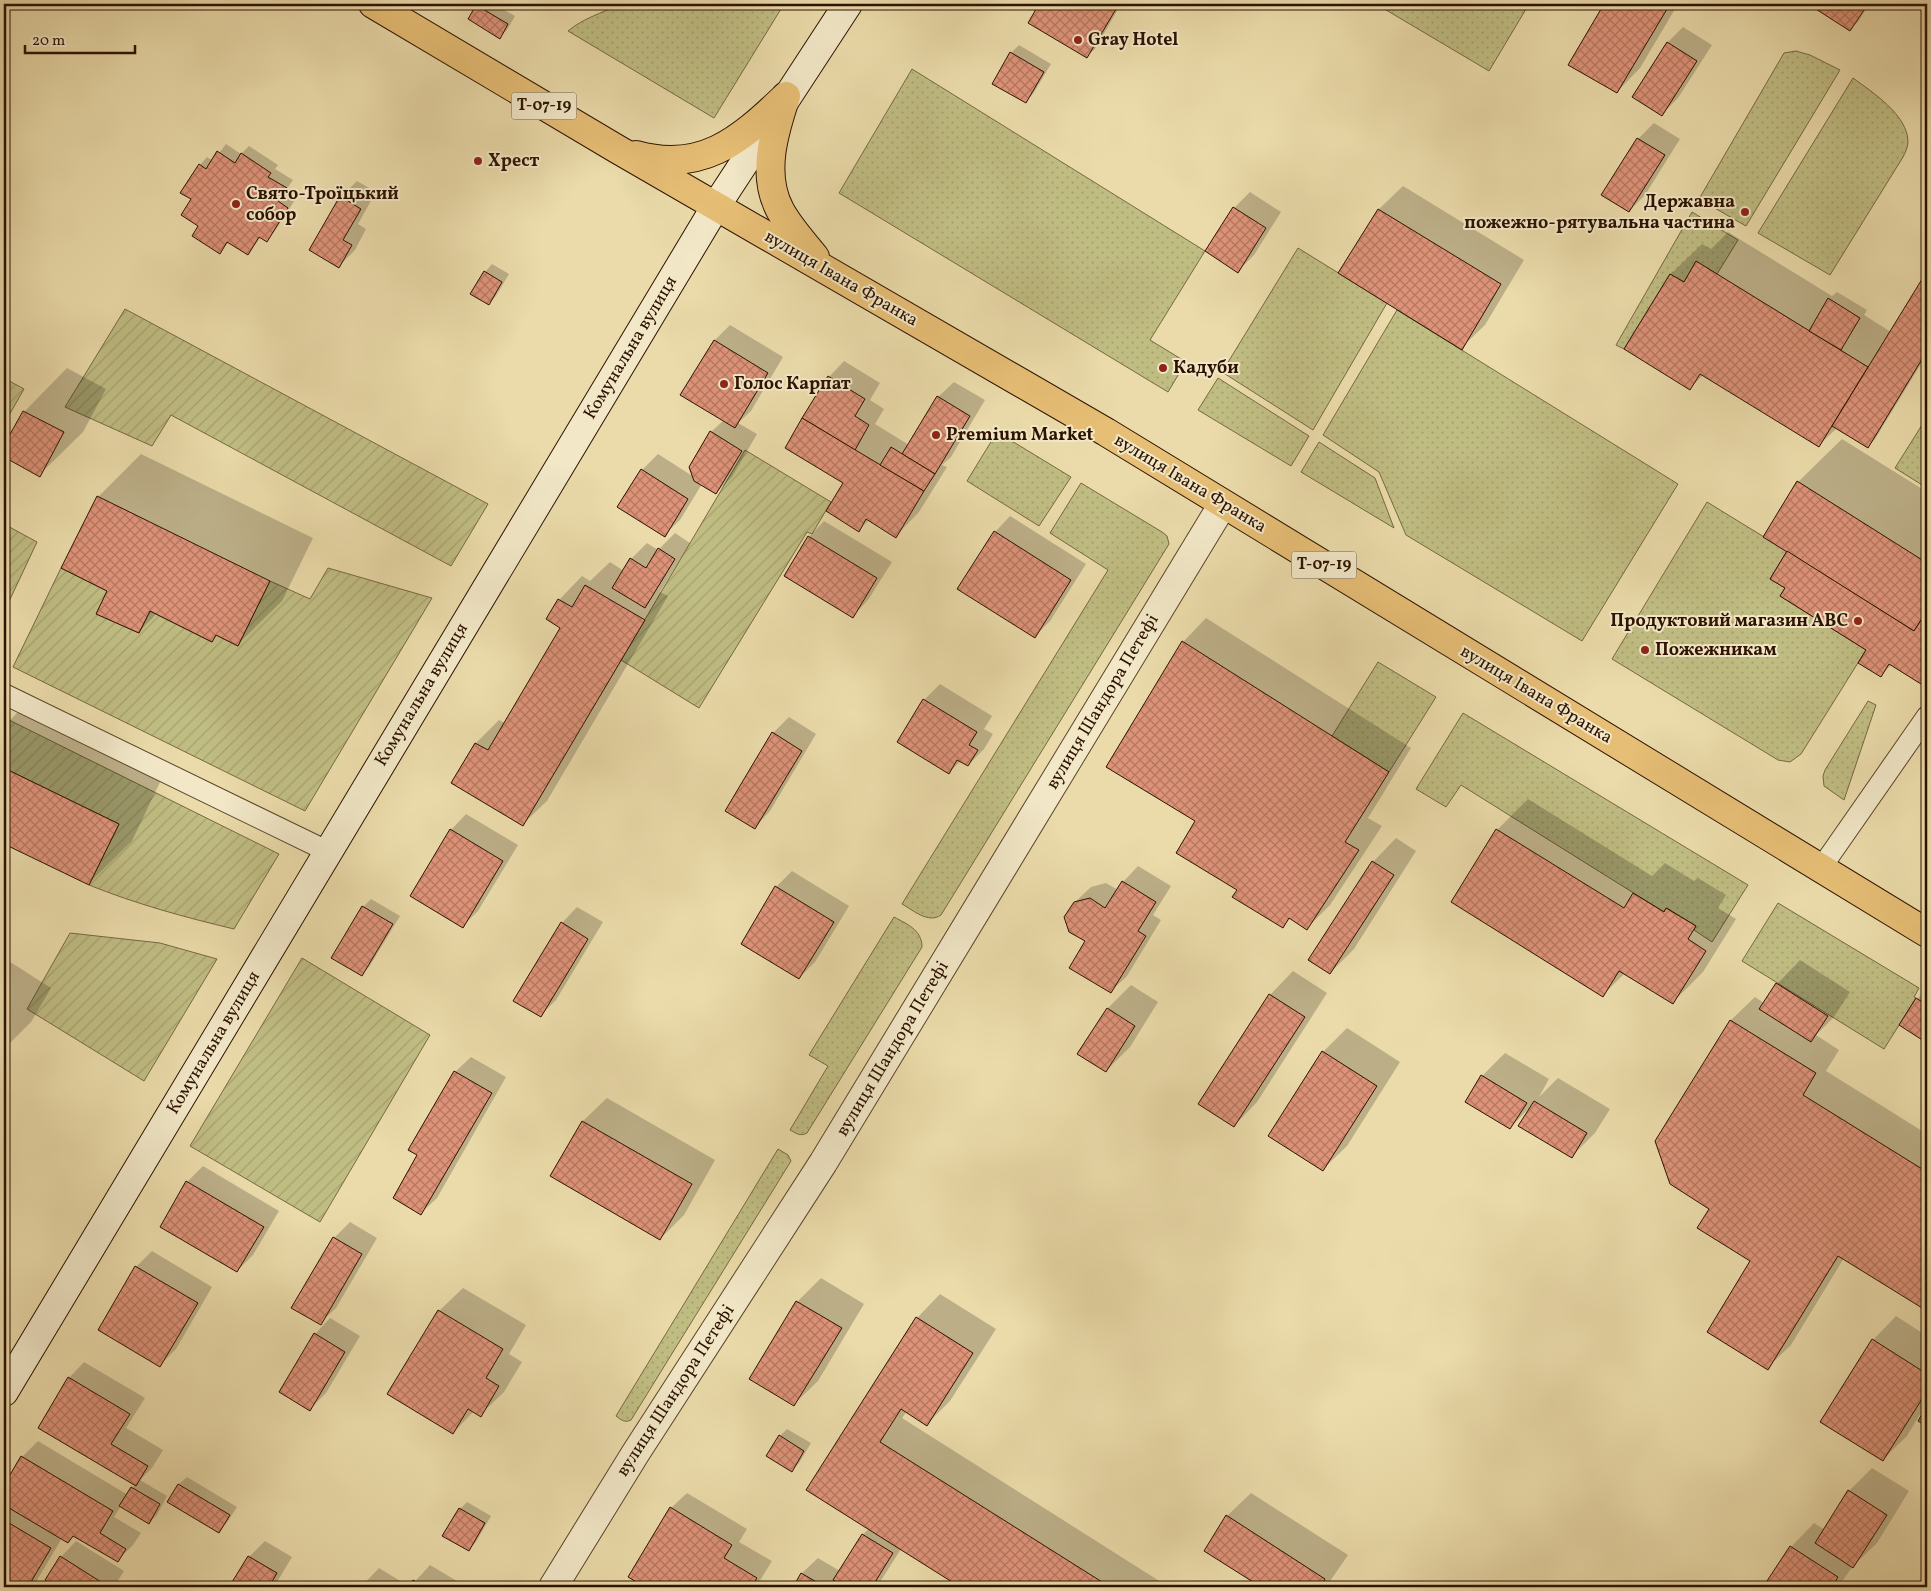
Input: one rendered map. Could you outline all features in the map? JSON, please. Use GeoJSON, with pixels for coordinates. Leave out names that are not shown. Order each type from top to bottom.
{"type":"FeatureCollection","features":[{"type":"Feature","properties":{"kind":"main road","name":"вулиця Івана Франка"},"geometry":{"type":"LineString","coordinates":[[373,4],[617,149],[1106,432],[1927,933]]}},
{"type":"Feature","properties":{"kind":"main road","name":"Комунальна вулиця"},"geometry":{"type":"LineString","coordinates":[[4,1392],[716,206],[786,96],[848,4]]}},
{"type":"Feature","properties":{"kind":"main road"},"geometry":{"type":"LineString","coordinates":[[617,149],[666,160],[693,158],[737,140],[755,126],[786,96]]}},
{"type":"Feature","properties":{"kind":"main road"},"geometry":{"type":"LineString","coordinates":[[786,96],[773,134],[771,185],[779,209],[791,228],[827,271]]}},
{"type":"Feature","properties":{"kind":"main road","name":"вулиця Шандора Петефі"},"geometry":{"type":"LineString","coordinates":[[554,1587],[635,1454],[823,1163],[1223,504]]}},
{"type":"Feature","properties":{"kind":"lane"},"geometry":{"type":"LineString","coordinates":[[4,694],[329,852]]}},
{"type":"Feature","properties":{"kind":"lane"},"geometry":{"type":"LineString","coordinates":[[1821,868],[1927,716]]}},
{"type":"Feature","properties":{"kind":"shaded area"},"geometry":{"type":"Polygon","coordinates":[[[620,4],[784,4],[714,118],[568,31],[587,19],[620,4]]]}},
{"type":"Feature","properties":{"kind":"shaded area"},"geometry":{"type":"Polygon","coordinates":[[[1376,4],[1529,4],[1489,71],[1376,4]]]}},
{"type":"Feature","properties":{"kind":"shaded area"},"geometry":{"type":"Polygon","coordinates":[[[1796,51],[1810,55],[1840,70],[1746,226],[1699,199],[1784,53],[1796,51]]]}},
{"type":"Feature","properties":{"kind":"shaded area"},"geometry":{"type":"Polygon","coordinates":[[[912,69],[1205,251],[1150,340],[1186,362],[1168,392],[839,193],[912,69]]]}},
{"type":"Feature","properties":{"kind":"shaded area"},"geometry":{"type":"Polygon","coordinates":[[[1853,78],[1879,97],[1896,114],[1906,132],[1908,144],[1903,157],[1830,275],[1758,233],[1853,78]]]}},
{"type":"Feature","properties":{"kind":"shaded area"},"geometry":{"type":"Polygon","coordinates":[[[1692,212],[1738,240],[1717,274],[1696,262],[1684,282],[1670,274],[1624,349],[1616,345],[1692,212]]]}},
{"type":"Feature","properties":{"kind":"shaded area"},"geometry":{"type":"Polygon","coordinates":[[[1298,248],[1387,303],[1313,430],[1222,372],[1298,248]]]}},
{"type":"Feature","properties":{"kind":"shaded area"},"geometry":{"type":"Polygon","coordinates":[[[125,309],[488,504],[451,566],[171,415],[152,446],[65,407],[125,309]]]}},
{"type":"Feature","properties":{"kind":"shaded area"},"geometry":{"type":"Polygon","coordinates":[[[1397,310],[1678,484],[1582,641],[1406,535],[1379,472],[1323,435],[1397,310]]]}},
{"type":"Feature","properties":{"kind":"shaded area"},"geometry":{"type":"Polygon","coordinates":[[[4,378],[24,389],[4,424],[4,378]]]}},
{"type":"Feature","properties":{"kind":"shaded area"},"geometry":{"type":"Polygon","coordinates":[[[1218,378],[1309,436],[1291,466],[1198,410],[1218,378]]]}},
{"type":"Feature","properties":{"kind":"shaded area"},"geometry":{"type":"Polygon","coordinates":[[[1927,417],[1927,488],[1895,468],[1927,417]]]}},
{"type":"Feature","properties":{"kind":"shaded area"},"geometry":{"type":"Polygon","coordinates":[[[997,432],[1071,477],[1039,526],[967,481],[997,432]]]}},
{"type":"Feature","properties":{"kind":"shaded area"},"geometry":{"type":"Polygon","coordinates":[[[1319,442],[1375,478],[1394,528],[1301,472],[1319,442]]]}},
{"type":"Feature","properties":{"kind":"shaded area"},"geometry":{"type":"Polygon","coordinates":[[[745,450],[831,502],[812,534],[807,532],[699,708],[621,660],[745,450]]]}},
{"type":"Feature","properties":{"kind":"shaded area"},"geometry":{"type":"Polygon","coordinates":[[[1081,483],[1162,532],[1167,536],[1169,544],[941,915],[931,918],[926,917],[902,904],[1108,570],[1050,533],[1081,483]]]}},
{"type":"Feature","properties":{"kind":"shaded area"},"geometry":{"type":"Polygon","coordinates":[[[1707,502],[1787,551],[1770,579],[1785,588],[1780,596],[1866,650],[1801,754],[1790,762],[1778,760],[1612,659],[1707,502]]]}},
{"type":"Feature","properties":{"kind":"shaded area"},"geometry":{"type":"Polygon","coordinates":[[[4,524],[37,542],[4,612],[4,524]]]}},
{"type":"Feature","properties":{"kind":"shaded area"},"geometry":{"type":"Polygon","coordinates":[[[61,568],[107,591],[97,614],[139,633],[150,611],[212,642],[216,635],[238,646],[270,581],[310,599],[328,568],[432,598],[305,811],[13,667],[61,568]]]}},
{"type":"Feature","properties":{"kind":"shaded area"},"geometry":{"type":"Polygon","coordinates":[[[1378,662],[1436,697],[1389,772],[1332,736],[1378,662]]]}},
{"type":"Feature","properties":{"kind":"shaded area"},"geometry":{"type":"Polygon","coordinates":[[[1868,701],[1876,705],[1844,800],[1824,786],[1823,776],[1868,701]]]}},
{"type":"Feature","properties":{"kind":"shaded area"},"geometry":{"type":"Polygon","coordinates":[[[1463,713],[1748,885],[1712,942],[1694,930],[1696,926],[1667,908],[1664,912],[1461,785],[1446,807],[1416,789],[1463,713]]]}},
{"type":"Feature","properties":{"kind":"shaded area"},"geometry":{"type":"Polygon","coordinates":[[[9,720],[279,854],[234,929],[160,910],[89,885],[119,824],[4,768],[4,723],[9,720]]]}},
{"type":"Feature","properties":{"kind":"shaded area"},"geometry":{"type":"Polygon","coordinates":[[[1778,903],[1919,988],[1914,997],[1916,998],[1884,1049],[1742,961],[1778,903]]]}},
{"type":"Feature","properties":{"kind":"shaded area"},"geometry":{"type":"Polygon","coordinates":[[[894,917],[917,932],[922,947],[807,1133],[800,1135],[790,1130],[828,1066],[809,1055],[894,917]]]}},
{"type":"Feature","properties":{"kind":"shaded area"},"geometry":{"type":"Polygon","coordinates":[[[70,933],[160,943],[217,959],[144,1081],[27,1009],[70,933]]]}},
{"type":"Feature","properties":{"kind":"shaded area"},"geometry":{"type":"Polygon","coordinates":[[[302,958],[430,1035],[320,1222],[190,1146],[302,958]]]}},
{"type":"Feature","properties":{"kind":"shaded area"},"geometry":{"type":"Polygon","coordinates":[[[778,1149],[788,1155],[791,1161],[631,1420],[621,1420],[616,1416],[778,1149]]]}},
{"type":"Feature","properties":{"kind":"building","name":"Gray Hotel"},"geometry":{"type":"Polygon","coordinates":[[[1039,4],[1119,4],[1087,58],[1028,23],[1039,4]]]}},
{"type":"Feature","properties":{"kind":"building"},"geometry":{"type":"Polygon","coordinates":[[[1604,4],[1670,4],[1617,93],[1568,65],[1604,4]]]}},
{"type":"Feature","properties":{"kind":"building"},"geometry":{"type":"Polygon","coordinates":[[[1808,4],[1855,4],[1864,10],[1850,31],[1808,4]]]}},
{"type":"Feature","properties":{"kind":"building"},"geometry":{"type":"Polygon","coordinates":[[[476,5],[508,24],[500,39],[468,19],[476,5]]]}},
{"type":"Feature","properties":{"kind":"building"},"geometry":{"type":"Polygon","coordinates":[[[1667,42],[1697,61],[1662,116],[1632,97],[1667,42]]]}},
{"type":"Feature","properties":{"kind":"building"},"geometry":{"type":"Polygon","coordinates":[[[1010,52],[1044,72],[1026,103],[992,84],[1010,52]]]}},
{"type":"Feature","properties":{"kind":"building"},"geometry":{"type":"Polygon","coordinates":[[[1637,138],[1665,155],[1629,212],[1601,195],[1637,138]]]}},
{"type":"Feature","properties":{"kind":"building","name":"Свято-Троїцький собор"},"geometry":{"type":"Polygon","coordinates":[[[217,151],[235,163],[241,153],[271,173],[268,177],[287,188],[278,201],[288,208],[267,242],[259,237],[248,255],[227,242],[220,254],[192,236],[198,226],[181,215],[191,199],[180,193],[199,164],[206,169],[217,151]]]}},
{"type":"Feature","properties":{"kind":"building"},"geometry":{"type":"Polygon","coordinates":[[[340,196],[361,209],[343,240],[352,245],[339,268],[309,250],[340,196]]]}},
{"type":"Feature","properties":{"kind":"building"},"geometry":{"type":"Polygon","coordinates":[[[1233,207],[1266,228],[1238,273],[1205,251],[1233,207]]]}},
{"type":"Feature","properties":{"kind":"building"},"geometry":{"type":"Polygon","coordinates":[[[1378,209],[1501,284],[1462,350],[1338,273],[1378,209]]]}},
{"type":"Feature","properties":{"kind":"building"},"geometry":{"type":"Polygon","coordinates":[[[1696,261],[1868,367],[1819,447],[1700,374],[1690,390],[1624,349],[1670,274],[1684,282],[1696,261]]]}},
{"type":"Feature","properties":{"kind":"building"},"geometry":{"type":"Polygon","coordinates":[[[484,271],[502,282],[489,305],[470,294],[484,271]]]}},
{"type":"Feature","properties":{"kind":"building"},"geometry":{"type":"Polygon","coordinates":[[[1927,271],[1927,351],[1868,448],[1832,426],[1927,271]]]}},
{"type":"Feature","properties":{"kind":"building"},"geometry":{"type":"Polygon","coordinates":[[[1828,298],[1860,318],[1841,350],[1809,331],[1828,298]]]}},
{"type":"Feature","properties":{"kind":"building","name":"Голос Карпат"},"geometry":{"type":"Polygon","coordinates":[[[714,340],[768,373],[735,428],[680,395],[714,340]]]}},
{"type":"Feature","properties":{"kind":"building"},"geometry":{"type":"Polygon","coordinates":[[[828,376],[865,399],[855,416],[869,425],[855,450],[802,418],[828,376]]]}},
{"type":"Feature","properties":{"kind":"building","name":"Premium Market"},"geometry":{"type":"Polygon","coordinates":[[[937,396],[970,416],[935,474],[902,454],[937,396]]]}},
{"type":"Feature","properties":{"kind":"building"},"geometry":{"type":"Polygon","coordinates":[[[23,411],[64,432],[40,477],[4,457],[4,445],[23,411]]]}},
{"type":"Feature","properties":{"kind":"building"},"geometry":{"type":"Polygon","coordinates":[[[802,418],[924,491],[896,538],[866,519],[859,532],[826,511],[843,483],[785,448],[802,418]]]}},
{"type":"Feature","properties":{"kind":"building"},"geometry":{"type":"Polygon","coordinates":[[[710,431],[742,451],[716,494],[694,481],[689,467],[710,431]]]}},
{"type":"Feature","properties":{"kind":"building"},"geometry":{"type":"Polygon","coordinates":[[[891,447],[935,474],[924,491],[880,465],[891,447]]]}},
{"type":"Feature","properties":{"kind":"building"},"geometry":{"type":"Polygon","coordinates":[[[641,469],[688,499],[665,537],[617,507],[641,469]]]}},
{"type":"Feature","properties":{"kind":"building"},"geometry":{"type":"Polygon","coordinates":[[[1797,481],[1927,563],[1927,611],[1914,631],[1763,537],[1797,481]]]}},
{"type":"Feature","properties":{"kind":"building"},"geometry":{"type":"Polygon","coordinates":[[[97,496],[270,581],[238,646],[216,635],[212,642],[150,611],[139,633],[96,614],[107,591],[61,568],[97,496]]]}},
{"type":"Feature","properties":{"kind":"building"},"geometry":{"type":"Polygon","coordinates":[[[994,531],[1071,580],[1035,638],[957,589],[994,531]]]}},
{"type":"Feature","properties":{"kind":"building"},"geometry":{"type":"Polygon","coordinates":[[[808,536],[877,578],[853,618],[784,576],[808,536]]]}},
{"type":"Feature","properties":{"kind":"building"},"geometry":{"type":"Polygon","coordinates":[[[658,548],[675,559],[645,608],[612,588],[630,558],[646,568],[658,548]]]}},
{"type":"Feature","properties":{"kind":"building","name":"Продуктовий магазин ABC"},"geometry":{"type":"Polygon","coordinates":[[[1787,551],[1914,631],[1927,611],[1927,674],[1921,684],[1889,664],[1881,677],[1858,663],[1866,650],[1780,596],[1785,588],[1770,579],[1787,551]]]}},
{"type":"Feature","properties":{"kind":"building"},"geometry":{"type":"Polygon","coordinates":[[[585,585],[645,620],[523,826],[451,783],[475,743],[488,750],[560,628],[546,619],[558,599],[572,607],[585,585]]]}},
{"type":"Feature","properties":{"kind":"building"},"geometry":{"type":"Polygon","coordinates":[[[1182,641],[1389,772],[1345,842],[1359,850],[1307,930],[1289,918],[1283,928],[1232,897],[1237,890],[1176,853],[1195,821],[1106,767],[1182,641]]]}},
{"type":"Feature","properties":{"kind":"building"},"geometry":{"type":"Polygon","coordinates":[[[923,699],[977,732],[969,745],[978,750],[968,766],[957,760],[949,774],[897,742],[923,699]]]}},
{"type":"Feature","properties":{"kind":"building"},"geometry":{"type":"Polygon","coordinates":[[[772,732],[802,751],[755,829],[725,811],[772,732]]]}},
{"type":"Feature","properties":{"kind":"building"},"geometry":{"type":"Polygon","coordinates":[[[4,768],[119,824],[89,885],[4,844],[4,768]]]}},
{"type":"Feature","properties":{"kind":"building"},"geometry":{"type":"Polygon","coordinates":[[[450,829],[503,861],[463,928],[410,896],[450,829]]]}},
{"type":"Feature","properties":{"kind":"building"},"geometry":{"type":"Polygon","coordinates":[[[1496,829],[1624,908],[1633,893],[1664,912],[1666,908],[1696,926],[1688,939],[1706,951],[1673,1004],[1619,971],[1603,997],[1451,902],[1496,829]]]}},
{"type":"Feature","properties":{"kind":"building"},"geometry":{"type":"Polygon","coordinates":[[[1372,861],[1394,875],[1330,974],[1308,960],[1372,861]]]}},
{"type":"Feature","properties":{"kind":"building"},"geometry":{"type":"Polygon","coordinates":[[[1122,881],[1156,902],[1138,931],[1146,936],[1111,993],[1069,968],[1085,941],[1069,932],[1064,917],[1074,902],[1090,898],[1105,908],[1122,881]]]}},
{"type":"Feature","properties":{"kind":"building"},"geometry":{"type":"Polygon","coordinates":[[[775,886],[834,922],[799,979],[741,944],[775,886]]]}},
{"type":"Feature","properties":{"kind":"building"},"geometry":{"type":"Polygon","coordinates":[[[362,906],[393,924],[362,976],[331,958],[362,906]]]}},
{"type":"Feature","properties":{"kind":"building"},"geometry":{"type":"Polygon","coordinates":[[[561,922],[588,939],[541,1017],[513,1001],[561,922]]]}},
{"type":"Feature","properties":{"kind":"building"},"geometry":{"type":"Polygon","coordinates":[[[1776,983],[1828,1016],[1811,1042],[1759,1009],[1776,983]]]}},
{"type":"Feature","properties":{"kind":"building"},"geometry":{"type":"Polygon","coordinates":[[[1269,994],[1305,1017],[1234,1127],[1198,1104],[1269,994]]]}},
{"type":"Feature","properties":{"kind":"building"},"geometry":{"type":"Polygon","coordinates":[[[1916,998],[1927,1005],[1927,1043],[1899,1025],[1916,998]]]}},
{"type":"Feature","properties":{"kind":"building"},"geometry":{"type":"Polygon","coordinates":[[[1107,1008],[1135,1026],[1106,1072],[1077,1054],[1107,1008]]]}},
{"type":"Feature","properties":{"kind":"building"},"geometry":{"type":"Polygon","coordinates":[[[1730,1020],[1816,1073],[1803,1095],[1927,1172],[1927,1311],[1838,1256],[1768,1370],[1707,1332],[1750,1261],[1697,1228],[1709,1209],[1670,1184],[1655,1141],[1730,1020]]]}},
{"type":"Feature","properties":{"kind":"building"},"geometry":{"type":"Polygon","coordinates":[[[1322,1051],[1377,1086],[1323,1171],[1268,1136],[1322,1051]]]}},
{"type":"Feature","properties":{"kind":"building"},"geometry":{"type":"Polygon","coordinates":[[[454,1071],[492,1093],[421,1215],[393,1198],[417,1155],[408,1150],[454,1071]]]}},
{"type":"Feature","properties":{"kind":"building"},"geometry":{"type":"Polygon","coordinates":[[[1481,1075],[1527,1103],[1510,1129],[1465,1102],[1481,1075]]]}},
{"type":"Feature","properties":{"kind":"building"},"geometry":{"type":"Polygon","coordinates":[[[1534,1101],[1587,1133],[1572,1158],[1518,1126],[1534,1101]]]}},
{"type":"Feature","properties":{"kind":"building"},"geometry":{"type":"Polygon","coordinates":[[[582,1121],[692,1184],[660,1240],[550,1176],[582,1121]]]}},
{"type":"Feature","properties":{"kind":"building"},"geometry":{"type":"Polygon","coordinates":[[[186,1181],[264,1227],[237,1272],[160,1227],[186,1181]]]}},
{"type":"Feature","properties":{"kind":"building"},"geometry":{"type":"Polygon","coordinates":[[[333,1237],[362,1254],[321,1325],[291,1308],[333,1237]]]}},
{"type":"Feature","properties":{"kind":"building"},"geometry":{"type":"Polygon","coordinates":[[[135,1266],[198,1303],[160,1367],[98,1330],[135,1266]]]}},
{"type":"Feature","properties":{"kind":"building"},"geometry":{"type":"Polygon","coordinates":[[[796,1301],[842,1328],[794,1406],[749,1379],[796,1301]]]}},
{"type":"Feature","properties":{"kind":"building"},"geometry":{"type":"Polygon","coordinates":[[[438,1310],[503,1349],[486,1378],[499,1386],[481,1417],[468,1409],[453,1434],[387,1394],[438,1310]]]}},
{"type":"Feature","properties":{"kind":"building"},"geometry":{"type":"Polygon","coordinates":[[[916,1317],[973,1353],[927,1426],[901,1409],[880,1442],[1110,1587],[960,1587],[806,1490],[916,1317]]]}},
{"type":"Feature","properties":{"kind":"building"},"geometry":{"type":"Polygon","coordinates":[[[314,1333],[345,1352],[310,1411],[279,1392],[314,1333]]]}},
{"type":"Feature","properties":{"kind":"building"},"geometry":{"type":"Polygon","coordinates":[[[1872,1339],[1927,1374],[1927,1391],[1883,1461],[1820,1422],[1872,1339]]]}},
{"type":"Feature","properties":{"kind":"building"},"geometry":{"type":"Polygon","coordinates":[[[68,1377],[130,1414],[111,1444],[148,1466],[136,1486],[38,1428],[68,1377]]]}},
{"type":"Feature","properties":{"kind":"building"},"geometry":{"type":"Polygon","coordinates":[[[1927,1405],[1927,1427],[1918,1421],[1927,1405]]]}},
{"type":"Feature","properties":{"kind":"building"},"geometry":{"type":"Polygon","coordinates":[[[779,1435],[804,1451],[792,1472],[766,1456],[779,1435]]]}},
{"type":"Feature","properties":{"kind":"building"},"geometry":{"type":"Polygon","coordinates":[[[21,1456],[113,1511],[100,1533],[126,1549],[118,1562],[73,1536],[68,1543],[4,1505],[4,1485],[21,1456]]]}},
{"type":"Feature","properties":{"kind":"building"},"geometry":{"type":"Polygon","coordinates":[[[178,1484],[230,1515],[219,1533],[167,1502],[178,1484]]]}},
{"type":"Feature","properties":{"kind":"building"},"geometry":{"type":"Polygon","coordinates":[[[131,1487],[160,1504],[149,1524],[119,1506],[131,1487]]]}},
{"type":"Feature","properties":{"kind":"building"},"geometry":{"type":"Polygon","coordinates":[[[1848,1490],[1887,1515],[1853,1568],[1815,1543],[1848,1490]]]}},
{"type":"Feature","properties":{"kind":"building"},"geometry":{"type":"Polygon","coordinates":[[[670,1507],[732,1545],[724,1558],[757,1578],[751,1587],[645,1587],[628,1577],[670,1507]]]}},
{"type":"Feature","properties":{"kind":"building"},"geometry":{"type":"Polygon","coordinates":[[[459,1508],[485,1523],[469,1551],[442,1536],[459,1508]]]}},
{"type":"Feature","properties":{"kind":"building"},"geometry":{"type":"Polygon","coordinates":[[[1226,1515],[1325,1579],[1319,1587],[1261,1587],[1204,1551],[1226,1515]]]}},
{"type":"Feature","properties":{"kind":"building"},"geometry":{"type":"Polygon","coordinates":[[[4,1520],[51,1548],[28,1587],[4,1587],[4,1520]]]}},
{"type":"Feature","properties":{"kind":"building"},"geometry":{"type":"Polygon","coordinates":[[[862,1534],[893,1553],[872,1587],[846,1587],[833,1580],[862,1534]]]}},
{"type":"Feature","properties":{"kind":"building"},"geometry":{"type":"Polygon","coordinates":[[[1790,1546],[1838,1577],[1832,1587],[1763,1587],[1790,1546]]]}},
{"type":"Feature","properties":{"kind":"building"},"geometry":{"type":"Polygon","coordinates":[[[60,1556],[109,1587],[56,1587],[45,1580],[60,1556]]]}},
{"type":"Feature","properties":{"kind":"building"},"geometry":{"type":"Polygon","coordinates":[[[248,1556],[277,1573],[269,1587],[229,1587],[248,1556]]]}},
{"type":"Feature","properties":{"kind":"building"},"geometry":{"type":"Polygon","coordinates":[[[801,1573],[825,1587],[793,1587],[801,1573]]]}},
{"type":"Feature","properties":{"kind":"building"},"geometry":{"type":"Polygon","coordinates":[[[413,1580],[425,1587],[409,1587],[413,1580]]]}},
{"type":"Feature","properties":{"kind":"place","name":"Gray Hotel"},"geometry":{"type":"Point","coordinates":[1078,40]}},
{"type":"Feature","properties":{"kind":"place","name":"Хрест"},"geometry":{"type":"Point","coordinates":[478,161]}},
{"type":"Feature","properties":{"kind":"place","name":"Свято-Троїцький собор"},"geometry":{"type":"Point","coordinates":[236,204]}},
{"type":"Feature","properties":{"kind":"place","name":"Державна пожежно-рятувальна частина"},"geometry":{"type":"Point","coordinates":[1745,212]}},
{"type":"Feature","properties":{"kind":"place","name":"Кадуби"},"geometry":{"type":"Point","coordinates":[1163,368]}},
{"type":"Feature","properties":{"kind":"place","name":"Голос Карпат"},"geometry":{"type":"Point","coordinates":[724,384]}},
{"type":"Feature","properties":{"kind":"place","name":"Premium Market"},"geometry":{"type":"Point","coordinates":[936,435]}},
{"type":"Feature","properties":{"kind":"place","name":"Продуктовий магазин ABC"},"geometry":{"type":"Point","coordinates":[1858,621]}},
{"type":"Feature","properties":{"kind":"place","name":"Пожежникам"},"geometry":{"type":"Point","coordinates":[1645,650]}}]}
